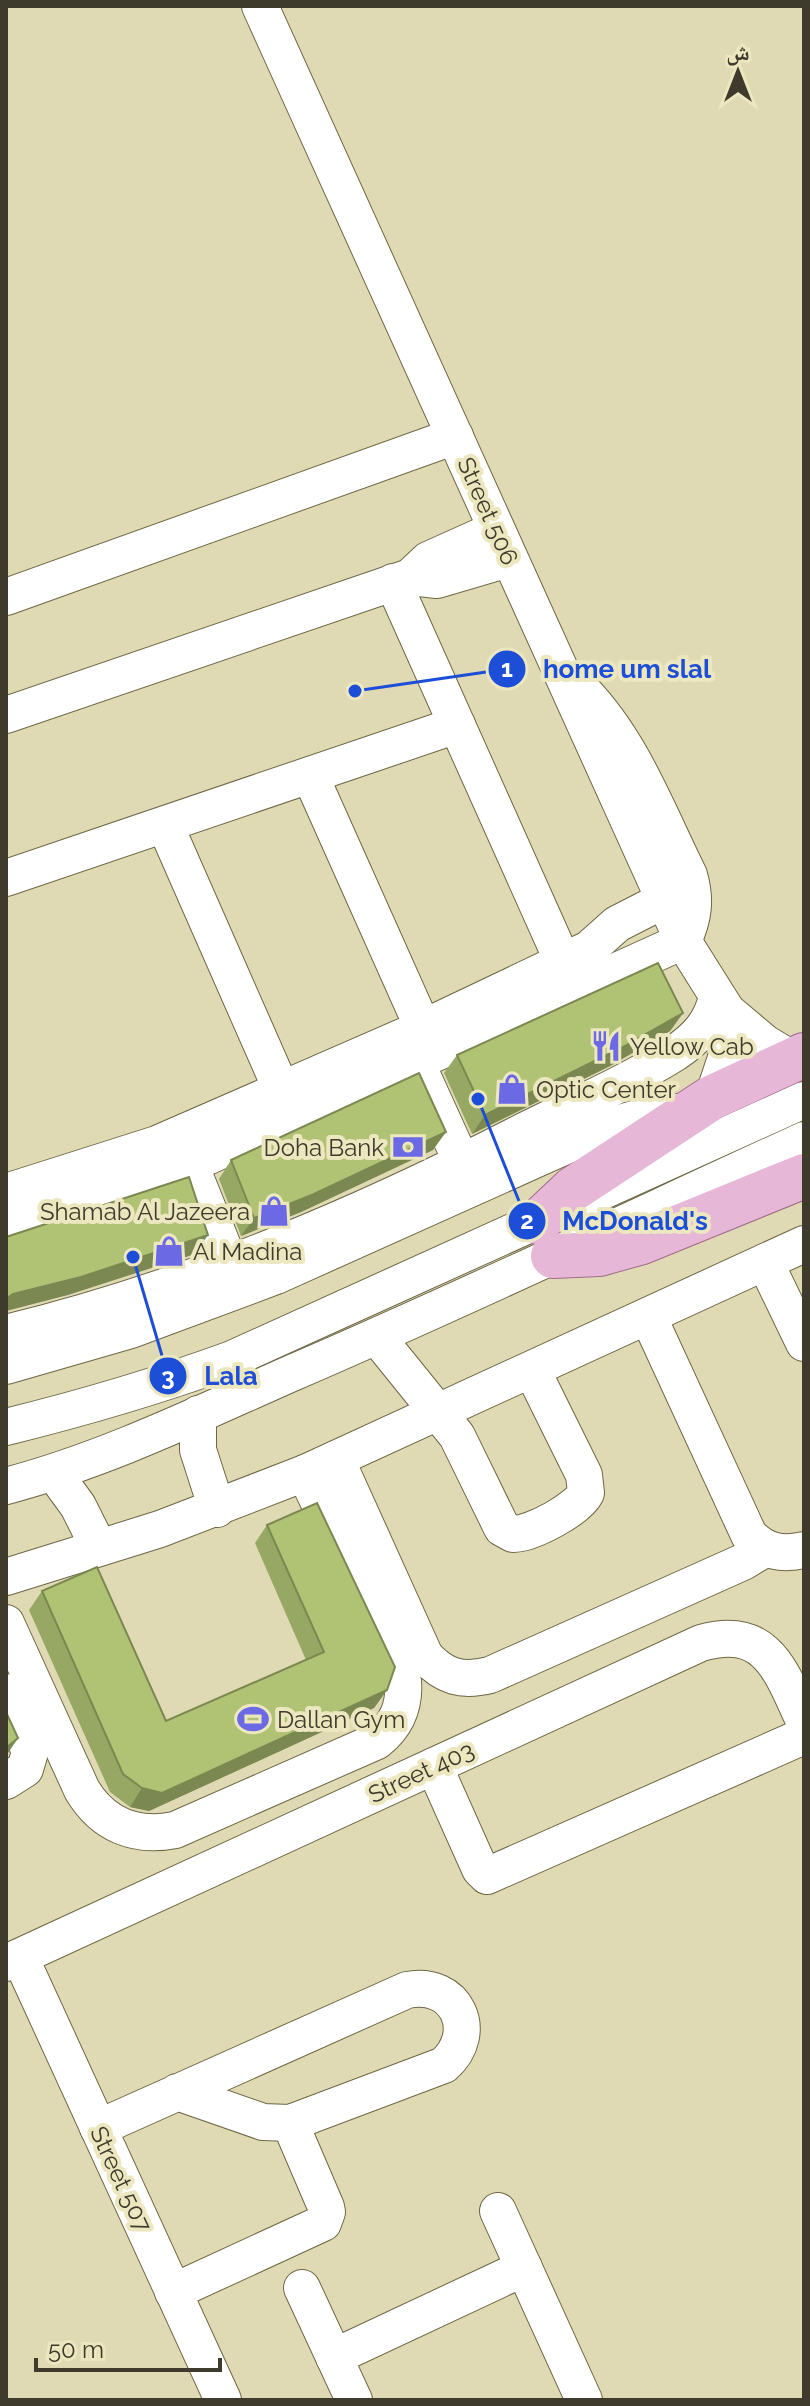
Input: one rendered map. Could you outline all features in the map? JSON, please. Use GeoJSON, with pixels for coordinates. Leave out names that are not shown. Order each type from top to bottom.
{"type":"FeatureCollection","features":[{"type":"Feature","properties":{"kind":"main road"},"geometry":{"type":"LineString","coordinates":[[800,1072],[703,1103],[573,1189],[546,1239],[599,1254],[642,1242],[804,1176]]}},
{"type":"Feature","properties":{"kind":"street","name":"Street 506"},"geometry":{"type":"LineString","coordinates":[[260,6],[674,921],[722,1004],[800,1072]]}},
{"type":"Feature","properties":{"kind":"street"},"geometry":{"type":"LineString","coordinates":[[6,597],[455,436]]}},
{"type":"Feature","properties":{"kind":"street"},"geometry":{"type":"LineString","coordinates":[[6,715],[401,579],[428,560],[502,544]]}},
{"type":"Feature","properties":{"kind":"street"},"geometry":{"type":"LineString","coordinates":[[401,579],[457,725],[576,955]]}},
{"type":"Feature","properties":{"kind":"street"},"geometry":{"type":"LineString","coordinates":[[6,878],[457,725]]}},
{"type":"Feature","properties":{"kind":"street"},"geometry":{"type":"LineString","coordinates":[[310,775],[423,1028]]}},
{"type":"Feature","properties":{"kind":"street"},"geometry":{"type":"LineString","coordinates":[[165,825],[282,1091]]}},
{"type":"Feature","properties":{"kind":"street"},"geometry":{"type":"LineString","coordinates":[[6,1192],[157,1144],[282,1091],[576,955],[617,924],[674,921]]}},
{"type":"Feature","properties":{"kind":"street"},"geometry":{"type":"LineString","coordinates":[[6,1226],[190,1164],[417,1064],[674,921]]}},
{"type":"Feature","properties":{"kind":"street"},"geometry":{"type":"LineString","coordinates":[[6,1366],[131,1330],[276,1276],[610,1126],[703,1103],[727,1055],[722,1004]]}},
{"type":"Feature","properties":{"kind":"street"},"geometry":{"type":"LineString","coordinates":[[6,1333],[156,1292],[230,1264],[462,1163],[675,1053],[699,1034],[722,1004]]}},
{"type":"Feature","properties":{"kind":"street"},"geometry":{"type":"LineString","coordinates":[[417,1064],[462,1163]]}},
{"type":"Feature","properties":{"kind":"street"},"geometry":{"type":"LineString","coordinates":[[6,1486],[54,1473],[377,1337],[546,1239],[800,1072]]}},
{"type":"Feature","properties":{"kind":"street"},"geometry":{"type":"LineString","coordinates":[[6,1427],[157,1386],[804,1140]]}},
{"type":"Feature","properties":{"kind":"street"},"geometry":{"type":"LineString","coordinates":[[190,1164],[230,1264]]}},
{"type":"Feature","properties":{"kind":"street"},"geometry":{"type":"LineString","coordinates":[[6,1577],[217,1509],[321,1466],[804,1244]]}},
{"type":"Feature","properties":{"kind":"street"},"geometry":{"type":"LineString","coordinates":[[765,1262],[804,1343]]}},
{"type":"Feature","properties":{"kind":"street"},"geometry":{"type":"LineString","coordinates":[[648,1316],[749,1535],[766,1548],[790,1553],[804,1550]]}},
{"type":"Feature","properties":{"kind":"street"},"geometry":{"type":"LineString","coordinates":[[377,1337],[440,1412],[464,1448],[502,1528],[513,1534],[526,1532],[575,1507],[582,1501],[587,1484],[532,1370]]}},
{"type":"Feature","properties":{"kind":"street"},"geometry":{"type":"LineString","coordinates":[[198,1414],[198,1450],[217,1509]]}},
{"type":"Feature","properties":{"kind":"street"},"geometry":{"type":"LineString","coordinates":[[321,1466],[425,1656],[434,1666],[457,1678],[473,1679],[490,1675],[743,1562],[766,1548]]}},
{"type":"Feature","properties":{"kind":"street"},"geometry":{"type":"LineString","coordinates":[[6,1623],[89,1802],[109,1821],[134,1832],[148,1834],[175,1830],[377,1741],[399,1715],[403,1681],[321,1466]]}},
{"type":"Feature","properties":{"kind":"street"},"geometry":{"type":"LineString","coordinates":[[54,1473],[78,1506],[99,1548]]}},
{"type":"Feature","properties":{"kind":"street","name":"Street 403"},"geometry":{"type":"LineString","coordinates":[[13,1960],[701,1643],[719,1638],[738,1638],[755,1644],[770,1656],[781,1671],[804,1721]]}},
{"type":"Feature","properties":{"kind":"street"},"geometry":{"type":"LineString","coordinates":[[6,1692],[30,1752],[25,1769],[6,1781]]}},
{"type":"Feature","properties":{"kind":"street"},"geometry":{"type":"LineString","coordinates":[[434,1766],[480,1869],[487,1876],[804,1736]]}},
{"type":"Feature","properties":{"kind":"street","name":"Street 507"},"geometry":{"type":"LineString","coordinates":[[13,1960],[98,2128],[223,2400]]}},
{"type":"Feature","properties":{"kind":"street"},"geometry":{"type":"LineString","coordinates":[[98,2128],[177,2092],[407,1990],[437,1991],[453,2003],[462,2021],[461,2041],[444,2065],[290,2123],[263,2122],[177,2092]]}},
{"type":"Feature","properties":{"kind":"street"},"geometry":{"type":"LineString","coordinates":[[173,2292],[323,2223],[326,2207],[290,2123]]}},
{"type":"Feature","properties":{"kind":"street"},"geometry":{"type":"LineString","coordinates":[[498,2211],[584,2400]]}},
{"type":"Feature","properties":{"kind":"street"},"geometry":{"type":"LineString","coordinates":[[334,2357],[524,2268]]}},
{"type":"Feature","properties":{"kind":"street"},"geometry":{"type":"LineString","coordinates":[[302,2288],[354,2400]]}},
{"type":"Feature","properties":{"kind":"building"},"geometry":{"type":"Polygon","coordinates":[[[658,963],[683,1013],[623,1047],[485,1115],[457,1055],[658,963]]]}},
{"type":"Feature","properties":{"kind":"building"},"geometry":{"type":"Polygon","coordinates":[[[419,1073],[446,1132],[314,1194],[254,1218],[231,1160],[419,1073]]]}},
{"type":"Feature","properties":{"kind":"building"},"geometry":{"type":"Polygon","coordinates":[[[189,1177],[208,1235],[81,1277],[13,1294],[6,1299],[6,1237],[189,1177]]]}},
{"type":"Feature","properties":{"kind":"building"},"geometry":{"type":"Polygon","coordinates":[[[317,1503],[395,1667],[387,1690],[162,1793],[142,1788],[123,1774],[42,1591],[97,1567],[166,1721],[324,1652],[267,1525],[317,1503]]]}},
{"type":"Feature","properties":{"kind":"building"},"geometry":{"type":"Polygon","coordinates":[[[6,1712],[18,1738],[6,1748],[6,1712]]]}},
{"type":"Feature","properties":{"kind":"place","name":"home um slal"},"geometry":{"type":"Point","coordinates":[355,691]}},
{"type":"Feature","properties":{"kind":"place","name":"Yellow Cab"},"geometry":{"type":"Point","coordinates":[606,1046]}},
{"type":"Feature","properties":{"kind":"place","name":"Optic Center"},"geometry":{"type":"Point","coordinates":[512,1089]}},
{"type":"Feature","properties":{"kind":"place","name":"McDonald's"},"geometry":{"type":"Point","coordinates":[478,1099]}},
{"type":"Feature","properties":{"kind":"place","name":"Doha Bank"},"geometry":{"type":"Point","coordinates":[408,1147]}},
{"type":"Feature","properties":{"kind":"place","name":"Shamab Al Jazeera"},"geometry":{"type":"Point","coordinates":[274,1211]}},
{"type":"Feature","properties":{"kind":"place","name":"Al Madina"},"geometry":{"type":"Point","coordinates":[169,1251]}},
{"type":"Feature","properties":{"kind":"place","name":"Lala"},"geometry":{"type":"Point","coordinates":[133,1257]}},
{"type":"Feature","properties":{"kind":"place","name":"Dallan Gym"},"geometry":{"type":"Point","coordinates":[253,1719]}}]}
